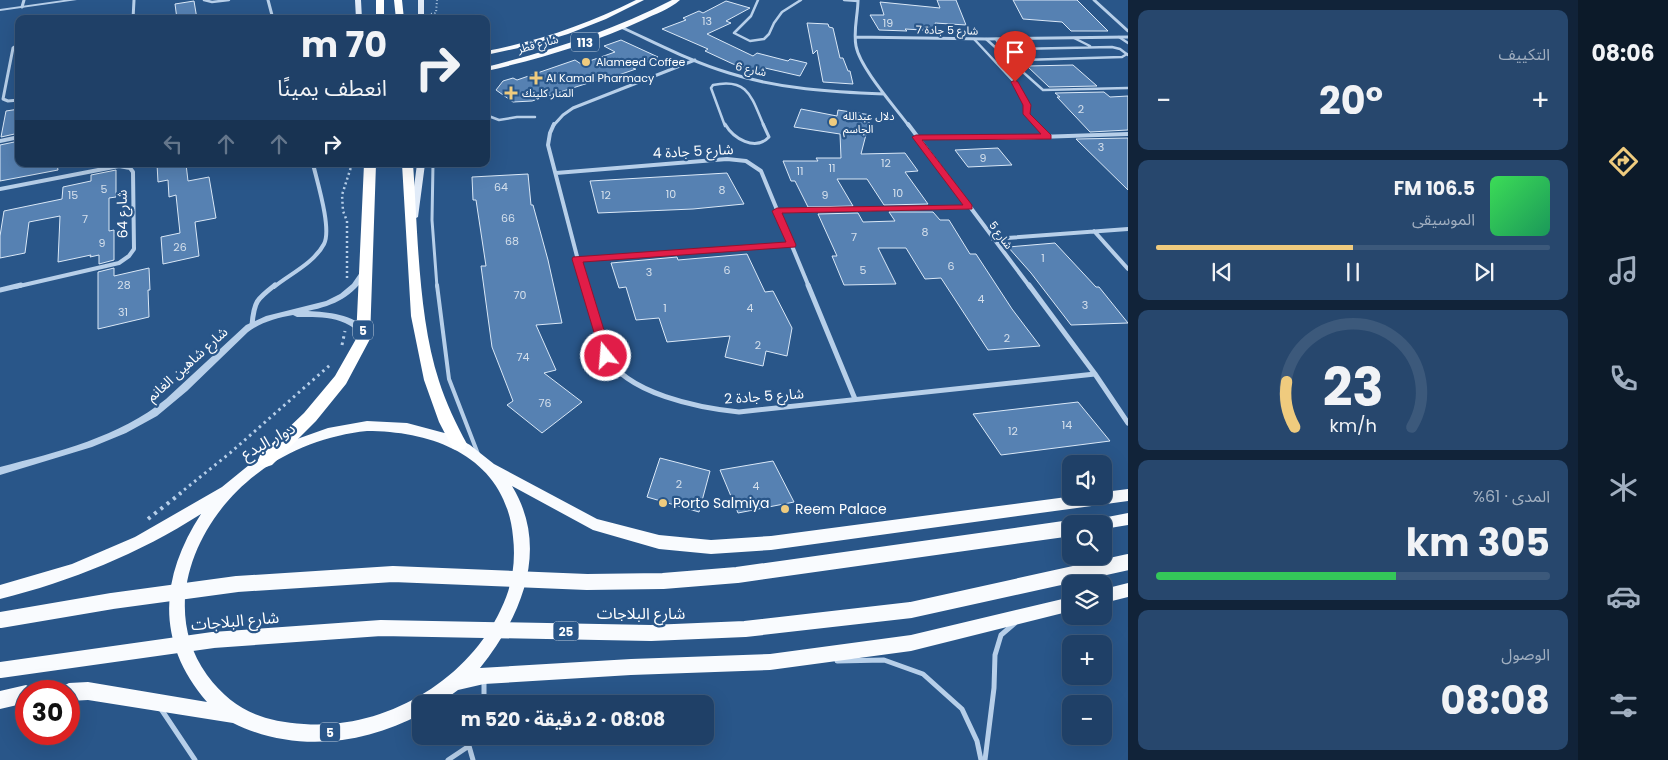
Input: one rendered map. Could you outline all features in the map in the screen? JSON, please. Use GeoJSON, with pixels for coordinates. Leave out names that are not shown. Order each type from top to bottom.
{"type":"FeatureCollection","features":[{"type":"Feature","properties":{"kind":"highway"},"geometry":{"type":"LineString","coordinates":[[380,0],[380,15]]}},
{"type":"Feature","properties":{"kind":"highway"},"geometry":{"type":"LineString","coordinates":[[398,0],[400,15]]}},
{"type":"Feature","properties":{"kind":"highway","name":"5"},"geometry":{"type":"LineString","coordinates":[[266,460],[310,417],[342,380],[359,349],[363,330],[370,167]]}},
{"type":"Feature","properties":{"kind":"highway","name":"5"},"geometry":{"type":"LineString","coordinates":[[407,167],[418,316],[430,380],[447,422],[459,444]]}},
{"type":"Feature","properties":{"kind":"main road"},"geometry":{"type":"LineString","coordinates":[[358,0],[359,15]]}},
{"type":"Feature","properties":{"kind":"main road"},"geometry":{"type":"LineString","coordinates":[[421,0],[421,15]]}},
{"type":"Feature","properties":{"kind":"main road","name":"شارع قطر"},"geometry":{"type":"LineString","coordinates":[[490,51],[527,44],[558,35],[641,0]]}},
{"type":"Feature","properties":{"kind":"main road","name":"شارع قطر"},"geometry":{"type":"LineString","coordinates":[[490,68],[544,55],[623,28],[677,0]]}},
{"type":"Feature","properties":{"kind":"main road"},"geometry":{"type":"LineString","coordinates":[[412,230],[421,167]]}},
{"type":"Feature","properties":{"kind":"main road","name":"دوار البدع"},"geometry":{"type":"LineString","coordinates":[[412,710],[401,716],[356,730],[309,734],[266,726],[236,715],[198,678],[180,641],[176,600],[184,559],[203,521],[230,488],[266,460],[315,436],[366,426],[415,428],[459,444],[485,462],[508,491],[520,520],[523,554],[518,590],[502,628],[458,681],[438,695]]}},
{"type":"Feature","properties":{"kind":"main road"},"geometry":{"type":"LineString","coordinates":[[485,462],[593,524],[659,542],[711,548],[771,543],[1128,495]]}},
{"type":"Feature","properties":{"kind":"main road"},"geometry":{"type":"LineString","coordinates":[[0,592],[93,563],[140,542],[230,488]]}},
{"type":"Feature","properties":{"kind":"main road"},"geometry":{"type":"LineString","coordinates":[[1112,522],[1128,519]]}},
{"type":"Feature","properties":{"kind":"main road"},"geometry":{"type":"LineString","coordinates":[[0,620],[112,601],[237,584],[393,574],[587,582],[663,581],[737,575],[1062,529]]}},
{"type":"Feature","properties":{"kind":"main road","name":"شارع البلاجات"},"geometry":{"type":"LineString","coordinates":[[0,670],[213,640],[381,628],[651,633],[745,629],[911,610],[1128,562]]}},
{"type":"Feature","properties":{"kind":"main road"},"geometry":{"type":"LineString","coordinates":[[1112,594],[1128,590]]}},
{"type":"Feature","properties":{"kind":"main road"},"geometry":{"type":"LineString","coordinates":[[458,681],[484,676],[631,667],[770,662],[911,643],[1062,606]]}},
{"type":"Feature","properties":{"kind":"main road"},"geometry":{"type":"LineString","coordinates":[[80,691],[156,701],[236,715]]}},
{"type":"Feature","properties":{"kind":"main road"},"geometry":{"type":"LineString","coordinates":[[0,700],[15,697]]}},
{"type":"Feature","properties":{"kind":"street"},"geometry":{"type":"LineString","coordinates":[[22,7],[24,0]]}},
{"type":"Feature","properties":{"kind":"street"},"geometry":{"type":"LineString","coordinates":[[0,10],[75,0]]}},
{"type":"Feature","properties":{"kind":"street"},"geometry":{"type":"LineString","coordinates":[[132,15],[134,0]]}},
{"type":"Feature","properties":{"kind":"street"},"geometry":{"type":"LineString","coordinates":[[268,0],[272,15]]}},
{"type":"Feature","properties":{"kind":"street","name":"شارع 5"},"geometry":{"type":"LineString","coordinates":[[858,0],[858,12],[855,20],[856,47],[884,94],[1095,374],[1128,423]]}},
{"type":"Feature","properties":{"kind":"street"},"geometry":{"type":"LineString","coordinates":[[1094,0],[1128,31]]}},
{"type":"Feature","properties":{"kind":"street","name":"شارع 6"},"geometry":{"type":"LineString","coordinates":[[623,28],[695,60],[727,78],[745,77],[836,92],[884,94]]}},
{"type":"Feature","properties":{"kind":"street","name":"شارع 5 جادة 7"},"geometry":{"type":"LineString","coordinates":[[856,37],[974,39],[1128,37]]}},
{"type":"Feature","properties":{"kind":"street"},"geometry":{"type":"LineString","coordinates":[[15,47],[13,48],[3,99],[15,100]]}},
{"type":"Feature","properties":{"kind":"street","name":"شارع 5 جادة 2"},"geometry":{"type":"LineString","coordinates":[[695,60],[580,105],[563,114],[553,125],[548,137],[548,145],[566,221],[606,356],[626,376],[652,392],[684,404],[721,411],[739,412],[1095,374]]}},
{"type":"Feature","properties":{"kind":"street"},"geometry":{"type":"LineString","coordinates":[[916,137],[1048,137],[1128,134]]}},
{"type":"Feature","properties":{"kind":"street"},"geometry":{"type":"LineString","coordinates":[[0,141],[15,138]]}},
{"type":"Feature","properties":{"kind":"street","name":"شارع 5 جادة 4"},"geometry":{"type":"LineString","coordinates":[[556,173],[727,158],[739,159],[755,165],[761,171],[855,399]]}},
{"type":"Feature","properties":{"kind":"street","name":"شارع 64"},"geometry":{"type":"LineString","coordinates":[[0,188],[115,167]]}},
{"type":"Feature","properties":{"kind":"street","name":"شارع 64"},"geometry":{"type":"LineString","coordinates":[[0,290],[119,263],[129,256],[134,249],[133,172],[130,168],[125,167]]}},
{"type":"Feature","properties":{"kind":"street"},"geometry":{"type":"LineString","coordinates":[[252,325],[253,313],[258,298],[313,258],[324,243],[327,230],[314,167]]}},
{"type":"Feature","properties":{"kind":"street"},"geometry":{"type":"LineString","coordinates":[[777,211],[969,207]]}},
{"type":"Feature","properties":{"kind":"street"},"geometry":{"type":"LineString","coordinates":[[993,238],[1128,229]]}},
{"type":"Feature","properties":{"kind":"street"},"geometry":{"type":"LineString","coordinates":[[1094,231],[1128,269]]}},
{"type":"Feature","properties":{"kind":"street","name":"شارع شاهين الغانم"},"geometry":{"type":"LineString","coordinates":[[0,471],[64,454],[116,435],[160,410],[192,382],[240,334],[252,325],[279,314],[316,307],[338,299],[356,285],[365,272]]}},
{"type":"Feature","properties":{"kind":"street","name":"شارع شاهين الغانم"},"geometry":{"type":"LineString","coordinates":[[279,314],[334,316],[352,322],[363,330]]}},
{"type":"Feature","properties":{"kind":"lane"},"geometry":{"type":"LineString","coordinates":[[204,0],[212,2],[229,0]]}},
{"type":"Feature","properties":{"kind":"lane"},"geometry":{"type":"LineString","coordinates":[[758,0],[751,16],[734,32],[737,37],[756,41],[764,39],[769,36],[778,16],[801,0]]}},
{"type":"Feature","properties":{"kind":"lane"},"geometry":{"type":"LineString","coordinates":[[844,0],[858,0]]}},
{"type":"Feature","properties":{"kind":"lane"},"geometry":{"type":"LineString","coordinates":[[1074,37],[1092,47]]}},
{"type":"Feature","properties":{"kind":"lane"},"geometry":{"type":"LineString","coordinates":[[1119,37],[1128,43]]}},
{"type":"Feature","properties":{"kind":"lane"},"geometry":{"type":"LineString","coordinates":[[974,39],[1015,82],[1027,105],[1026,114],[1048,137]]}},
{"type":"Feature","properties":{"kind":"lane"},"geometry":{"type":"LineString","coordinates":[[986,39],[1043,90],[1128,88]]}},
{"type":"Feature","properties":{"kind":"lane"},"geometry":{"type":"LineString","coordinates":[[996,39],[999,44],[1015,49]]}},
{"type":"Feature","properties":{"kind":"lane"},"geometry":{"type":"LineString","coordinates":[[1001,52],[1015,49],[1092,47],[1116,48],[1127,55]]}},
{"type":"Feature","properties":{"kind":"lane"},"geometry":{"type":"LineString","coordinates":[[1007,58],[1023,60],[1122,57],[1127,55]]}},
{"type":"Feature","properties":{"kind":"lane"},"geometry":{"type":"LineString","coordinates":[[736,84],[745,77]]}},
{"type":"Feature","properties":{"kind":"lane"},"geometry":{"type":"LineString","coordinates":[[727,78],[744,87],[749,92],[769,137],[764,142],[746,143],[732,137],[728,133],[711,88],[727,78]]}},
{"type":"Feature","properties":{"kind":"lane"},"geometry":{"type":"LineString","coordinates":[[490,118],[495,121],[500,121],[514,117],[536,117]]}},
{"type":"Feature","properties":{"kind":"lane"},"geometry":{"type":"LineString","coordinates":[[433,167],[432,220],[439,306],[449,379],[463,418],[485,462]]}},
{"type":"Feature","properties":{"kind":"lane"},"geometry":{"type":"LineString","coordinates":[[577,259],[792,245]]}},
{"type":"Feature","properties":{"kind":"lane"},"geometry":{"type":"LineString","coordinates":[[983,760],[994,688],[995,655],[1001,635],[1016,622],[1041,612]]}},
{"type":"Feature","properties":{"kind":"lane"},"geometry":{"type":"LineString","coordinates":[[770,662],[884,660],[923,674],[962,709],[978,740],[983,760]]}},
{"type":"Feature","properties":{"kind":"lane"},"geometry":{"type":"LineString","coordinates":[[484,676],[484,695]]}},
{"type":"Feature","properties":{"kind":"lane"},"geometry":{"type":"LineString","coordinates":[[156,701],[195,760]]}},
{"type":"Feature","properties":{"kind":"lane"},"geometry":{"type":"LineString","coordinates":[[448,760],[468,746],[473,760]]}},
{"type":"Feature","properties":{"kind":"path"},"geometry":{"type":"LineString","coordinates":[[347,287],[347,221],[343,211],[342,195],[351,167]]}},
{"type":"Feature","properties":{"kind":"path"},"geometry":{"type":"LineString","coordinates":[[338,326],[345,330],[342,347]]}},
{"type":"Feature","properties":{"kind":"path"},"geometry":{"type":"LineString","coordinates":[[140,542],[134,530],[230,453],[329,367],[333,360]]}},
{"type":"Feature","properties":{"kind":"building"},"geometry":{"type":"Polygon","coordinates":[[[937,0],[956,0],[966,25],[935,23],[939,31],[879,30],[870,15],[884,15],[880,2],[940,8],[937,0]]]}},
{"type":"Feature","properties":{"kind":"building"},"geometry":{"type":"Polygon","coordinates":[[[1013,0],[1077,0],[1108,31],[1071,31],[1062,22],[1023,19],[1013,0]]]}},
{"type":"Feature","properties":{"kind":"building"},"geometry":{"type":"Polygon","coordinates":[[[194,1],[196,15],[176,15],[175,4],[194,1]]]}},
{"type":"Feature","properties":{"kind":"building"},"geometry":{"type":"Polygon","coordinates":[[[726,1],[750,8],[726,21],[731,23],[707,34],[753,56],[757,53],[788,61],[790,59],[807,63],[800,76],[765,68],[761,72],[733,64],[705,51],[708,49],[662,29],[686,20],[683,18],[699,11],[703,13],[726,1]]]}},
{"type":"Feature","properties":{"kind":"building"},"geometry":{"type":"Polygon","coordinates":[[[807,23],[828,24],[829,27],[833,28],[840,58],[843,58],[848,71],[850,71],[853,84],[823,82],[817,50],[813,54],[807,23]]]}},
{"type":"Feature","properties":{"kind":"building"},"geometry":{"type":"Polygon","coordinates":[[[621,40],[658,57],[633,68],[636,69],[532,101],[513,102],[496,90],[503,81],[513,78],[517,80],[575,60],[581,64],[615,52],[604,46],[621,40]]]}},
{"type":"Feature","properties":{"kind":"building"},"geometry":{"type":"Polygon","coordinates":[[[1073,65],[1097,86],[1049,87],[1027,66],[1073,65]]]}},
{"type":"Feature","properties":{"kind":"building"},"geometry":{"type":"Polygon","coordinates":[[[1104,92],[1110,97],[1128,96],[1128,130],[1090,132],[1055,93],[1104,92]]]}},
{"type":"Feature","properties":{"kind":"building"},"geometry":{"type":"Polygon","coordinates":[[[801,109],[837,116],[838,110],[871,115],[861,154],[905,153],[918,171],[905,172],[928,204],[884,205],[867,179],[837,179],[853,206],[808,207],[795,181],[791,181],[783,161],[818,161],[816,158],[841,158],[840,134],[794,127],[801,109]]]}},
{"type":"Feature","properties":{"kind":"building"},"geometry":{"type":"Polygon","coordinates":[[[15,110],[15,134],[1,137],[6,111],[15,110]]]}},
{"type":"Feature","properties":{"kind":"building"},"geometry":{"type":"Polygon","coordinates":[[[1128,138],[1128,190],[1076,139],[1128,138]]]}},
{"type":"Feature","properties":{"kind":"building"},"geometry":{"type":"Polygon","coordinates":[[[15,142],[15,167],[58,167],[58,170],[0,181],[0,145],[15,142]]]}},
{"type":"Feature","properties":{"kind":"building"},"geometry":{"type":"Polygon","coordinates":[[[998,148],[1012,165],[968,167],[955,150],[998,148]]]}},
{"type":"Feature","properties":{"kind":"building"},"geometry":{"type":"Polygon","coordinates":[[[157,167],[186,167],[188,181],[209,177],[216,218],[195,222],[199,256],[163,264],[161,237],[180,233],[176,195],[169,197],[168,180],[158,182],[157,167]]]}},
{"type":"Feature","properties":{"kind":"building"},"geometry":{"type":"Polygon","coordinates":[[[116,170],[116,197],[109,198],[109,231],[114,230],[114,260],[99,264],[99,255],[90,257],[91,255],[58,262],[60,216],[29,222],[25,253],[0,258],[0,236],[4,211],[62,199],[63,187],[91,181],[91,175],[116,170]]]}},
{"type":"Feature","properties":{"kind":"building"},"geometry":{"type":"Polygon","coordinates":[[[727,173],[744,204],[693,209],[598,213],[590,181],[727,173]]]}},
{"type":"Feature","properties":{"kind":"building"},"geometry":{"type":"Polygon","coordinates":[[[528,174],[531,205],[533,205],[548,260],[562,323],[536,325],[556,370],[544,373],[582,402],[542,433],[507,405],[513,401],[492,347],[481,266],[486,266],[476,200],[473,200],[472,177],[528,174]]]}},
{"type":"Feature","properties":{"kind":"building"},"geometry":{"type":"Polygon","coordinates":[[[889,212],[933,212],[940,220],[949,220],[970,254],[976,254],[1012,309],[1040,346],[988,350],[941,278],[925,279],[906,248],[878,248],[896,284],[844,285],[832,256],[837,256],[818,214],[858,213],[863,222],[895,221],[889,212]]]}},
{"type":"Feature","properties":{"kind":"building"},"geometry":{"type":"Polygon","coordinates":[[[1055,243],[1096,287],[1099,287],[1128,323],[1071,325],[1031,273],[1008,247],[1055,243]]]}},
{"type":"Feature","properties":{"kind":"building"},"geometry":{"type":"Polygon","coordinates":[[[747,254],[765,292],[773,291],[792,328],[787,356],[766,351],[763,366],[725,357],[730,336],[667,342],[659,318],[636,320],[626,287],[619,288],[611,263],[677,257],[678,260],[747,254]]]}},
{"type":"Feature","properties":{"kind":"building"},"geometry":{"type":"Polygon","coordinates":[[[114,268],[114,276],[149,268],[149,317],[98,329],[98,272],[114,268]]]}},
{"type":"Feature","properties":{"kind":"building"},"geometry":{"type":"Polygon","coordinates":[[[1078,402],[1110,441],[1001,455],[973,414],[1078,402]]]}},
{"type":"Feature","properties":{"kind":"building"},"geometry":{"type":"Polygon","coordinates":[[[660,458],[710,471],[699,512],[647,497],[660,458]]]}},
{"type":"Feature","properties":{"kind":"building"},"geometry":{"type":"Polygon","coordinates":[[[773,461],[794,502],[738,513],[720,470],[773,461]]]}},
{"type":"Feature","properties":{"kind":"place","name":"Alameed Coffee"},"geometry":{"type":"Point","coordinates":[586,62]}},
{"type":"Feature","properties":{"kind":"place","name":"Al Kamal Pharmacy"},"geometry":{"type":"Point","coordinates":[536,78]}},
{"type":"Feature","properties":{"kind":"place","name":"المنار كلينك"},"geometry":{"type":"Point","coordinates":[511,93]}},
{"type":"Feature","properties":{"kind":"place","name":"دلال عبدالله الجاسم"},"geometry":{"type":"Point","coordinates":[833,122]}},
{"type":"Feature","properties":{"kind":"place","name":"Porto Salmiya"},"geometry":{"type":"Point","coordinates":[663,503]}},
{"type":"Feature","properties":{"kind":"place","name":"Reem Palace"},"geometry":{"type":"Point","coordinates":[785,509]}},
{"type":"Feature","properties":{"kind":"route"},"geometry":{"type":"LineString","coordinates":[[606,356],[577,259],[792,245],[777,211],[969,207],[916,137],[1048,137],[1026,114],[1027,105],[1015,82]]}}]}
